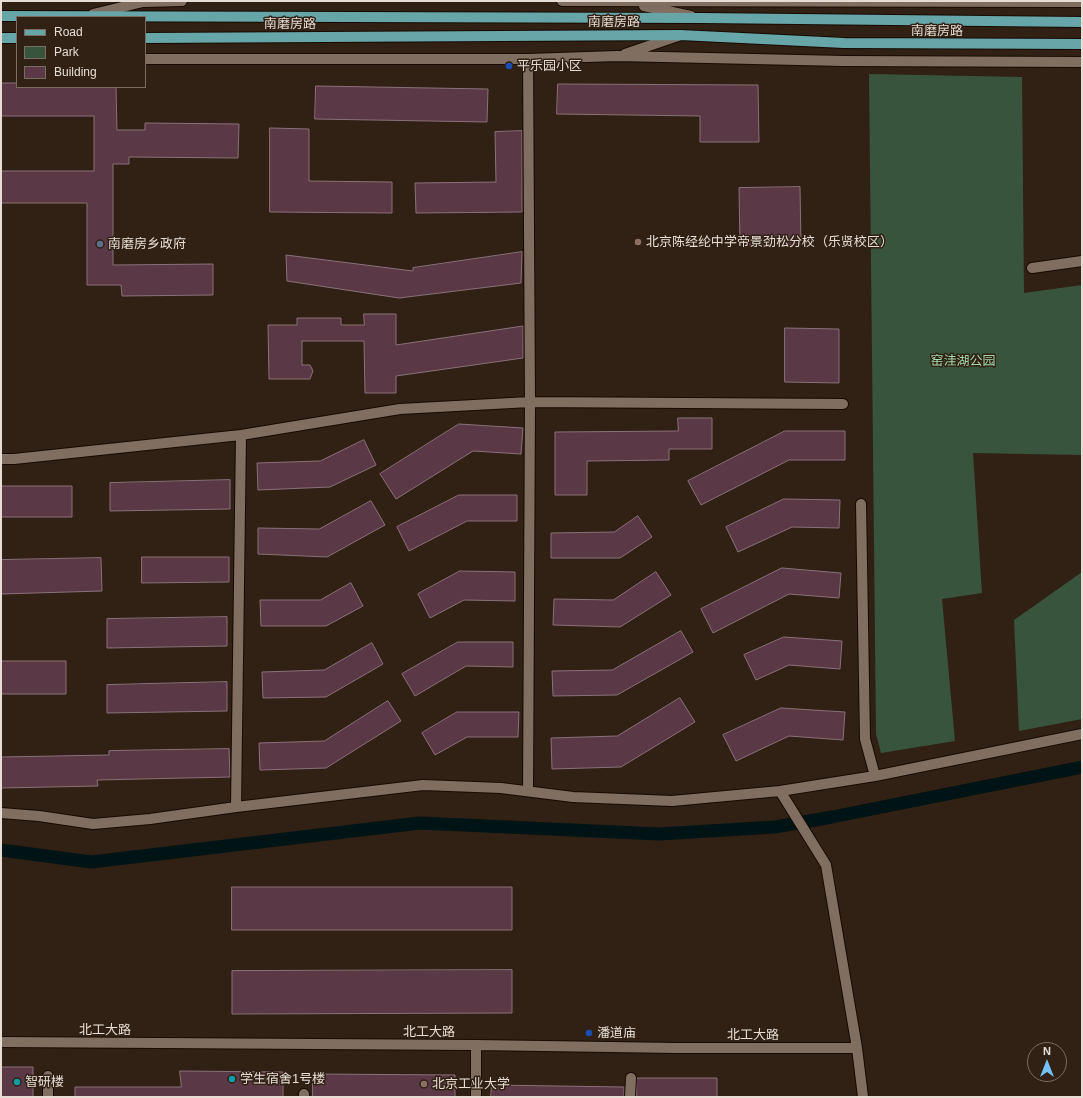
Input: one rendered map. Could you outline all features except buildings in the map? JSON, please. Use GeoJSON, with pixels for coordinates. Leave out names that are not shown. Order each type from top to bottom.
{"type":"FeatureCollection","features":[{"type":"Feature","properties":{"kind":"main road","name":"南磨房路"},"geometry":{"type":"LineString","coordinates":[[1,16],[87,16]]}},
{"type":"Feature","properties":{"kind":"main road","name":"南磨房路"},"geometry":{"type":"LineString","coordinates":[[146,16],[702,18],[1082,22]]}},
{"type":"Feature","properties":{"kind":"main road","name":"南磨房路"},"geometry":{"type":"LineString","coordinates":[[146,38],[680,35],[844,43],[1082,44]]}},
{"type":"Feature","properties":{"kind":"main road"},"geometry":{"type":"LineString","coordinates":[[1,38],[16,38]]}},
{"type":"Feature","properties":{"kind":"street"},"geometry":{"type":"LineString","coordinates":[[87,16],[143,2],[182,1]]}},
{"type":"Feature","properties":{"kind":"street"},"geometry":{"type":"LineString","coordinates":[[562,1],[1082,2]]}},
{"type":"Feature","properties":{"kind":"street"},"geometry":{"type":"LineString","coordinates":[[621,2],[702,18]]}},
{"type":"Feature","properties":{"kind":"street"},"geometry":{"type":"LineString","coordinates":[[617,56],[680,35]]}},
{"type":"Feature","properties":{"kind":"street"},"geometry":{"type":"LineString","coordinates":[[146,59],[528,59],[617,56],[844,61],[1082,62]]}},
{"type":"Feature","properties":{"kind":"street"},"geometry":{"type":"LineString","coordinates":[[528,59],[530,402],[528,791]]}},
{"type":"Feature","properties":{"kind":"street"},"geometry":{"type":"LineString","coordinates":[[1032,268],[1082,261]]}},
{"type":"Feature","properties":{"kind":"street"},"geometry":{"type":"LineString","coordinates":[[1,459],[241,435],[400,409],[530,402],[843,404]]}},
{"type":"Feature","properties":{"kind":"street"},"geometry":{"type":"LineString","coordinates":[[236,807],[241,435]]}},
{"type":"Feature","properties":{"kind":"street"},"geometry":{"type":"LineString","coordinates":[[861,504],[865,739],[875,776]]}},
{"type":"Feature","properties":{"kind":"street"},"geometry":{"type":"LineString","coordinates":[[1,813],[39,816],[93,824],[150,819],[236,807],[423,785],[501,788],[573,797],[672,801],[780,792],[875,776],[1082,734]]}},
{"type":"Feature","properties":{"kind":"street"},"geometry":{"type":"LineString","coordinates":[[780,792],[826,865],[857,1048],[863,1097]]}},
{"type":"Feature","properties":{"kind":"street","name":"北工大路"},"geometry":{"type":"LineString","coordinates":[[1,1042],[668,1048],[857,1048]]}},
{"type":"Feature","properties":{"kind":"street"},"geometry":{"type":"LineString","coordinates":[[476,1046],[476,1097]]}},
{"type":"Feature","properties":{"kind":"street"},"geometry":{"type":"LineString","coordinates":[[48,1076],[48,1097]]}},
{"type":"Feature","properties":{"kind":"street"},"geometry":{"type":"LineString","coordinates":[[630,1097],[631,1078]]}},
{"type":"Feature","properties":{"kind":"green space","name":"窑洼湖公园"},"geometry":{"type":"Polygon","coordinates":[[[869,74],[1022,77],[1024,293],[1082,285],[1082,455],[973,453],[982,593],[942,599],[955,741],[881,753],[876,734],[869,74]]]}},
{"type":"Feature","properties":{"kind":"green space"},"geometry":{"type":"Polygon","coordinates":[[[1082,572],[1082,719],[1019,731],[1014,620],[1082,572]]]}},
{"type":"Feature","properties":{"kind":"waterway"},"geometry":{"type":"LineString","coordinates":[[1,850],[91,862],[420,823],[659,834],[775,827],[1082,767]]}},
{"type":"Feature","properties":{"kind":"place","name":"平乐园小区"},"geometry":{"type":"Point","coordinates":[509,66]}},
{"type":"Feature","properties":{"kind":"place","name":"北京陈经纶中学帝景劲松分校（乐贤校区）"},"geometry":{"type":"Point","coordinates":[638,242]}},
{"type":"Feature","properties":{"kind":"place","name":"南磨房乡政府"},"geometry":{"type":"Point","coordinates":[100,244]}},
{"type":"Feature","properties":{"kind":"place","name":"潘道庙"},"geometry":{"type":"Point","coordinates":[589,1033]}},
{"type":"Feature","properties":{"kind":"place","name":"学生宿舍1号楼"},"geometry":{"type":"Point","coordinates":[232,1079]}},
{"type":"Feature","properties":{"kind":"place","name":"智研楼"},"geometry":{"type":"Point","coordinates":[17,1082]}},
{"type":"Feature","properties":{"kind":"place","name":"北京工业大学"},"geometry":{"type":"Point","coordinates":[424,1084]}}]}
